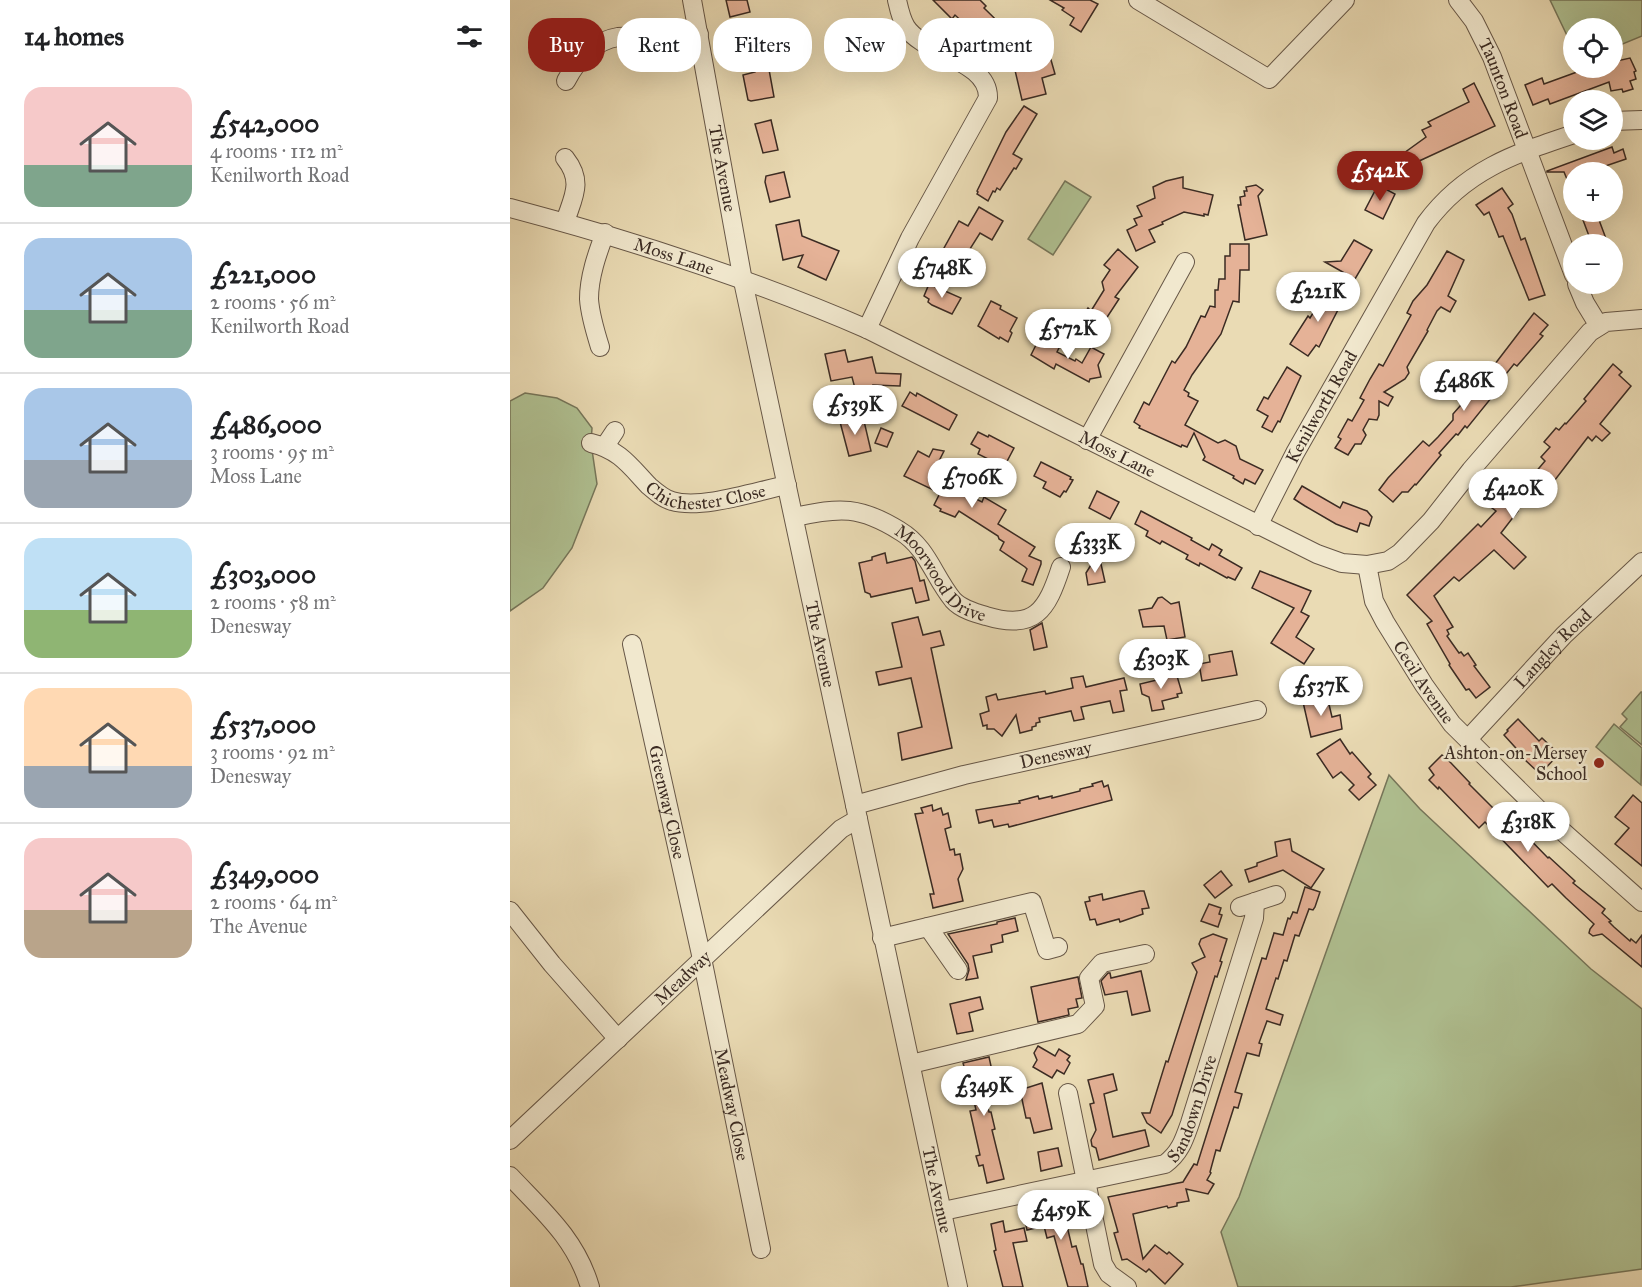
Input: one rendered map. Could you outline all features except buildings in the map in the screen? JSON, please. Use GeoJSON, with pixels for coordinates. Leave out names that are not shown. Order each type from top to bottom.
{"type":"FeatureCollection","features":[{"type":"Feature","properties":{"kind":"street","name":"The Avenue"},"geometry":{"type":"LineString","coordinates":[[692,0],[696,18]]}},
{"type":"Feature","properties":{"kind":"street"},"geometry":{"type":"LineString","coordinates":[[867,328],[910,238],[988,98],[985,82],[975,72],[917,38],[907,28],[897,0]]}},
{"type":"Feature","properties":{"kind":"street"},"geometry":{"type":"LineString","coordinates":[[1138,0],[1269,79],[1345,0]]}},
{"type":"Feature","properties":{"kind":"street","name":"Taunton Road"},"geometry":{"type":"LineString","coordinates":[[1458,0],[1474,21],[1492,57],[1563,246]]}},
{"type":"Feature","properties":{"kind":"street","name":"The Avenue"},"geometry":{"type":"LineString","coordinates":[[701,45],[743,281],[958,1287]]}},
{"type":"Feature","properties":{"kind":"street"},"geometry":{"type":"LineString","coordinates":[[1623,121],[1642,120]]}},
{"type":"Feature","properties":{"kind":"street","name":"Kenilworth Road"},"geometry":{"type":"LineString","coordinates":[[1258,526],[1295,453],[1426,223],[1448,196],[1465,182],[1495,164],[1526,150],[1563,138]]}},
{"type":"Feature","properties":{"kind":"street"},"geometry":{"type":"LineString","coordinates":[[565,158],[575,174],[576,184],[565,222]]}},
{"type":"Feature","properties":{"kind":"street","name":"Moss Lane"},"geometry":{"type":"LineString","coordinates":[[510,208],[605,233],[814,306],[867,328],[1258,526],[1317,554],[1342,563],[1366,565],[1388,561],[1410,545],[1583,339],[1599,326]]}},
{"type":"Feature","properties":{"kind":"street"},"geometry":{"type":"LineString","coordinates":[[603,346],[591,313],[589,299],[593,272],[605,233]]}},
{"type":"Feature","properties":{"kind":"street"},"geometry":{"type":"LineString","coordinates":[[1087,440],[1185,262]]}},
{"type":"Feature","properties":{"kind":"street"},"geometry":{"type":"LineString","coordinates":[[1581,294],[1599,326],[1617,321],[1642,319]]}},
{"type":"Feature","properties":{"kind":"street","name":"Chichester Close"},"geometry":{"type":"LineString","coordinates":[[615,431],[598,445],[622,458],[663,497],[681,503],[704,502],[787,485]]}},
{"type":"Feature","properties":{"kind":"street","name":"Moorwood Drive"},"geometry":{"type":"LineString","coordinates":[[795,517],[830,509],[855,511],[902,531],[923,551],[955,602],[968,610],[998,620],[1025,620],[1036,615],[1049,598],[1061,567]]}},
{"type":"Feature","properties":{"kind":"street","name":"Langley Road"},"geometry":{"type":"LineString","coordinates":[[1468,739],[1564,635],[1642,562]]}},
{"type":"Feature","properties":{"kind":"street","name":"Cecil Avenue"},"geometry":{"type":"LineString","coordinates":[[1366,565],[1374,601],[1384,622],[1452,724],[1543,814],[1642,902]]}},
{"type":"Feature","properties":{"kind":"street","name":"Greenway Close"},"geometry":{"type":"LineString","coordinates":[[632,644],[702,961]]}},
{"type":"Feature","properties":{"kind":"street","name":"Denesway"},"geometry":{"type":"LineString","coordinates":[[857,812],[964,775],[1257,710]]}},
{"type":"Feature","properties":{"kind":"street","name":"Meadway"},"geometry":{"type":"LineString","coordinates":[[510,1140],[702,961],[857,812]]}},
{"type":"Feature","properties":{"kind":"street","name":"Sandown Drive"},"geometry":{"type":"LineString","coordinates":[[943,1211],[1165,1164],[1173,1158],[1180,1149],[1254,918],[1248,904],[1276,895]]}},
{"type":"Feature","properties":{"kind":"street"},"geometry":{"type":"LineString","coordinates":[[882,938],[1032,902],[1047,950],[1058,947]]}},
{"type":"Feature","properties":{"kind":"street"},"geometry":{"type":"LineString","coordinates":[[510,911],[552,964],[618,1039]]}},
{"type":"Feature","properties":{"kind":"street"},"geometry":{"type":"LineString","coordinates":[[928,927],[958,970]]}},
{"type":"Feature","properties":{"kind":"street"},"geometry":{"type":"LineString","coordinates":[[911,1064],[1078,1024],[1095,1006],[1089,978],[1102,963],[1145,954]]}},
{"type":"Feature","properties":{"kind":"street","name":"Meadway Close"},"geometry":{"type":"LineString","coordinates":[[702,961],[761,1249]]}},
{"type":"Feature","properties":{"kind":"street"},"geometry":{"type":"LineString","coordinates":[[1068,1093],[1103,1264],[1109,1274],[1127,1287]]}},
{"type":"Feature","properties":{"kind":"street"},"geometry":{"type":"LineString","coordinates":[[510,1176],[570,1241],[579,1257],[590,1287]]}},
{"type":"Feature","properties":{"kind":"green space"},"geometry":{"type":"Polygon","coordinates":[[[1550,0],[1642,0],[1642,36],[1623,44],[1623,18],[1563,18],[1563,27],[1550,0]]]}},
{"type":"Feature","properties":{"kind":"green space"},"geometry":{"type":"Polygon","coordinates":[[[1065,181],[1091,197],[1053,255],[1028,239],[1065,181]]]}},
{"type":"Feature","properties":{"kind":"green space"},"geometry":{"type":"Polygon","coordinates":[[[525,393],[557,398],[577,408],[592,428],[591,443],[597,484],[572,548],[543,588],[510,611],[510,401],[525,393]]]}},
{"type":"Feature","properties":{"kind":"green space"},"geometry":{"type":"Polygon","coordinates":[[[1641,692],[1642,745],[1620,727],[1627,719],[1622,714],[1641,692]]]}},
{"type":"Feature","properties":{"kind":"green space"},"geometry":{"type":"Polygon","coordinates":[[[1614,724],[1642,748],[1641,785],[1596,747],[1614,724]]]}},
{"type":"Feature","properties":{"kind":"green space"},"geometry":{"type":"Polygon","coordinates":[[[1389,775],[1420,809],[1591,969],[1642,1009],[1642,1269],[1511,1287],[1238,1287],[1221,1232],[1239,1197],[1389,775]]]}},
{"type":"Feature","properties":{"kind":"place","name":"Ashton-on-Mersey School"},"geometry":{"type":"Point","coordinates":[1599,763]}}]}
